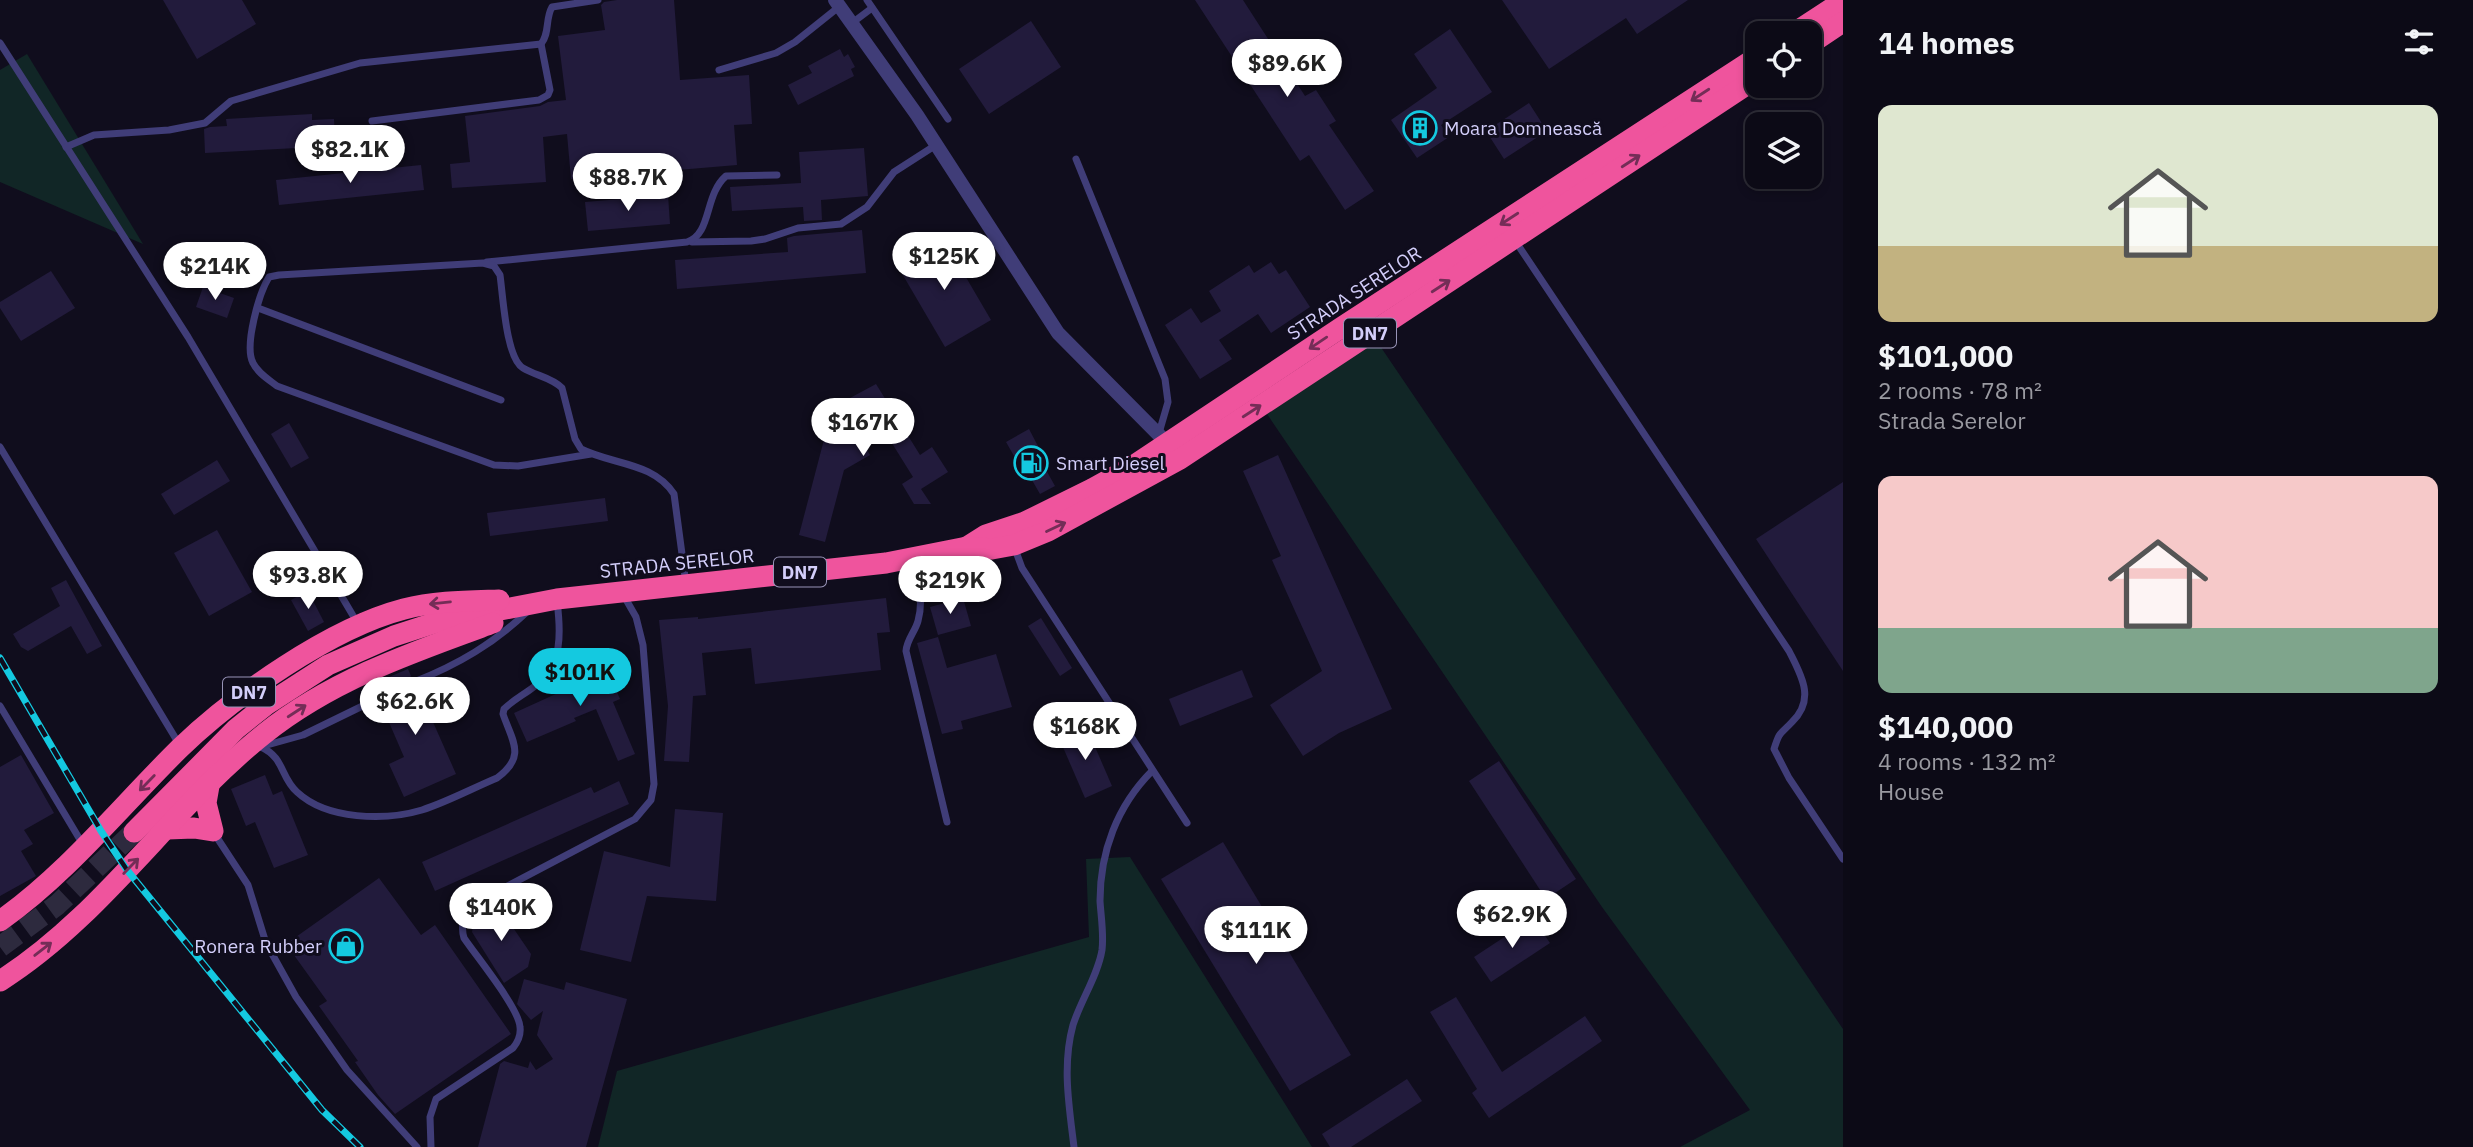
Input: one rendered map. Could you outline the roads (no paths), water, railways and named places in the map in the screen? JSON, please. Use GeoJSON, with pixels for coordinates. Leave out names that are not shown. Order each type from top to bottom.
{"type":"FeatureCollection","features":[{"type":"Feature","properties":{"kind":"highway"},"geometry":{"type":"LineString","coordinates":[[1812,21],[1843,1]]}},
{"type":"Feature","properties":{"kind":"highway"},"geometry":{"type":"LineString","coordinates":[[1822,36],[1843,22]]}},
{"type":"Feature","properties":{"kind":"highway","name":"STRADA SERELOR"},"geometry":{"type":"LineString","coordinates":[[967,547],[986,535],[1025,522],[1092,489],[1163,439],[1342,327],[1745,65]]}},
{"type":"Feature","properties":{"kind":"highway","name":"STRADA SERELOR"},"geometry":{"type":"LineString","coordinates":[[557,599],[914,559],[967,547],[992,549],[1014,545],[1073,519],[1180,459],[1745,86]]}},
{"type":"Feature","properties":{"kind":"highway","name":"DN7"},"geometry":{"type":"LineString","coordinates":[[0,921],[30,898],[85,847],[181,747],[269,676],[358,625],[384,615],[429,604],[456,601],[557,599]]}},
{"type":"Feature","properties":{"kind":"highway","name":"DN7"},"geometry":{"type":"LineString","coordinates":[[0,981],[83,915],[209,786],[292,713],[358,676],[425,647],[557,599]]}},
{"type":"Feature","properties":{"kind":"highway","name":"DN7"},"geometry":{"type":"LineString","coordinates":[[134,832],[236,729],[266,705],[328,665],[394,636],[434,623],[557,599]]}},
{"type":"Feature","properties":{"kind":"highway"},"geometry":{"type":"LineString","coordinates":[[167,829],[194,828],[213,831],[206,803],[209,786]]}},
{"type":"Feature","properties":{"kind":"street"},"geometry":{"type":"LineString","coordinates":[[837,3],[936,145],[1058,333],[1163,439]]}},
{"type":"Feature","properties":{"kind":"lane"},"geometry":{"type":"LineString","coordinates":[[66,147],[94,135],[169,130],[205,123],[231,101],[360,63],[541,44],[547,37],[548,14],[552,7],[598,0]]}},
{"type":"Feature","properties":{"kind":"lane"},"geometry":{"type":"LineString","coordinates":[[867,0],[948,119]]}},
{"type":"Feature","properties":{"kind":"lane"},"geometry":{"type":"LineString","coordinates":[[719,70],[776,53],[795,42],[837,3]]}},
{"type":"Feature","properties":{"kind":"lane"},"geometry":{"type":"LineString","coordinates":[[852,23],[872,8]]}},
{"type":"Feature","properties":{"kind":"lane"},"geometry":{"type":"LineString","coordinates":[[0,43],[188,337],[358,625]]}},
{"type":"Feature","properties":{"kind":"lane"},"geometry":{"type":"LineString","coordinates":[[372,121],[539,100],[548,95],[550,90],[541,44]]}},
{"type":"Feature","properties":{"kind":"lane"},"geometry":{"type":"LineString","coordinates":[[591,454],[517,466],[494,466],[277,386],[261,374],[253,365],[250,356],[250,342],[263,287],[269,277],[483,263],[687,242],[751,241],[798,228],[841,224],[867,207],[894,172],[936,145]]}},
{"type":"Feature","properties":{"kind":"lane"},"geometry":{"type":"LineString","coordinates":[[1076,159],[1166,379],[1168,402],[1163,439]]}},
{"type":"Feature","properties":{"kind":"lane"},"geometry":{"type":"LineString","coordinates":[[687,242],[695,240],[701,232],[716,185],[726,176],[777,175]]}},
{"type":"Feature","properties":{"kind":"lane"},"geometry":{"type":"LineString","coordinates":[[1513,238],[1790,650],[1804,682],[1806,698],[1794,721],[1779,732],[1774,749],[1789,778],[1843,859]]}},
{"type":"Feature","properties":{"kind":"lane"},"geometry":{"type":"LineString","coordinates":[[483,263],[494,266],[499,275],[513,355],[517,363],[522,368],[556,382],[562,388],[575,439],[581,449],[653,474],[667,484],[674,494],[686,585]]}},
{"type":"Feature","properties":{"kind":"lane"},"geometry":{"type":"LineString","coordinates":[[258,308],[501,400]]}},
{"type":"Feature","properties":{"kind":"lane"},"geometry":{"type":"LineString","coordinates":[[0,447],[181,747]]}},
{"type":"Feature","properties":{"kind":"lane"},"geometry":{"type":"LineString","coordinates":[[1014,545],[1022,568],[1186,823]]}},
{"type":"Feature","properties":{"kind":"lane"},"geometry":{"type":"LineString","coordinates":[[914,559],[921,603],[917,625],[907,642],[906,651],[947,822]]}},
{"type":"Feature","properties":{"kind":"lane"},"geometry":{"type":"LineString","coordinates":[[431,1147],[430,1117],[436,1099],[513,1048],[520,1032],[516,1013],[464,937],[461,929],[463,919],[481,900],[635,819],[651,800],[654,784],[643,645],[636,617],[622,592]]}},
{"type":"Feature","properties":{"kind":"lane"},"geometry":{"type":"LineString","coordinates":[[253,749],[276,756],[289,782],[308,801],[355,814],[401,814],[423,810],[497,778],[506,771],[515,754],[514,739],[503,713],[504,709],[538,684],[549,672],[556,657],[561,635],[557,599]]}},
{"type":"Feature","properties":{"kind":"lane"},"geometry":{"type":"LineString","coordinates":[[414,682],[478,652],[506,632],[530,609]]}},
{"type":"Feature","properties":{"kind":"lane"},"geometry":{"type":"LineString","coordinates":[[253,749],[303,735],[383,696]]}},
{"type":"Feature","properties":{"kind":"lane"},"geometry":{"type":"LineString","coordinates":[[0,706],[85,847]]}},
{"type":"Feature","properties":{"kind":"lane"},"geometry":{"type":"LineString","coordinates":[[1074,1147],[1067,1064],[1069,1043],[1080,1005],[1102,951],[1101,871],[1108,840],[1138,784],[1152,771]]}},
{"type":"Feature","properties":{"kind":"lane"},"geometry":{"type":"LineString","coordinates":[[213,831],[248,885],[266,943],[296,998],[347,1070],[417,1147]]}},
{"type":"Feature","properties":{"kind":"tunnel"},"geometry":{"type":"LineString","coordinates":[[0,947],[57,905],[134,832]]}},
{"type":"Feature","properties":{"kind":"railway"},"geometry":{"type":"LineString","coordinates":[[0,658],[101,831],[127,870],[322,1110],[360,1147]]}},
{"type":"Feature","properties":{"kind":"place","name":"Moara Domnească"},"geometry":{"type":"Point","coordinates":[1420,128]}},
{"type":"Feature","properties":{"kind":"place","name":"Smart Diesel"},"geometry":{"type":"Point","coordinates":[1031,463]}},
{"type":"Feature","properties":{"kind":"place","name":"Ronera Rubber"},"geometry":{"type":"Point","coordinates":[346,946]}}]}
